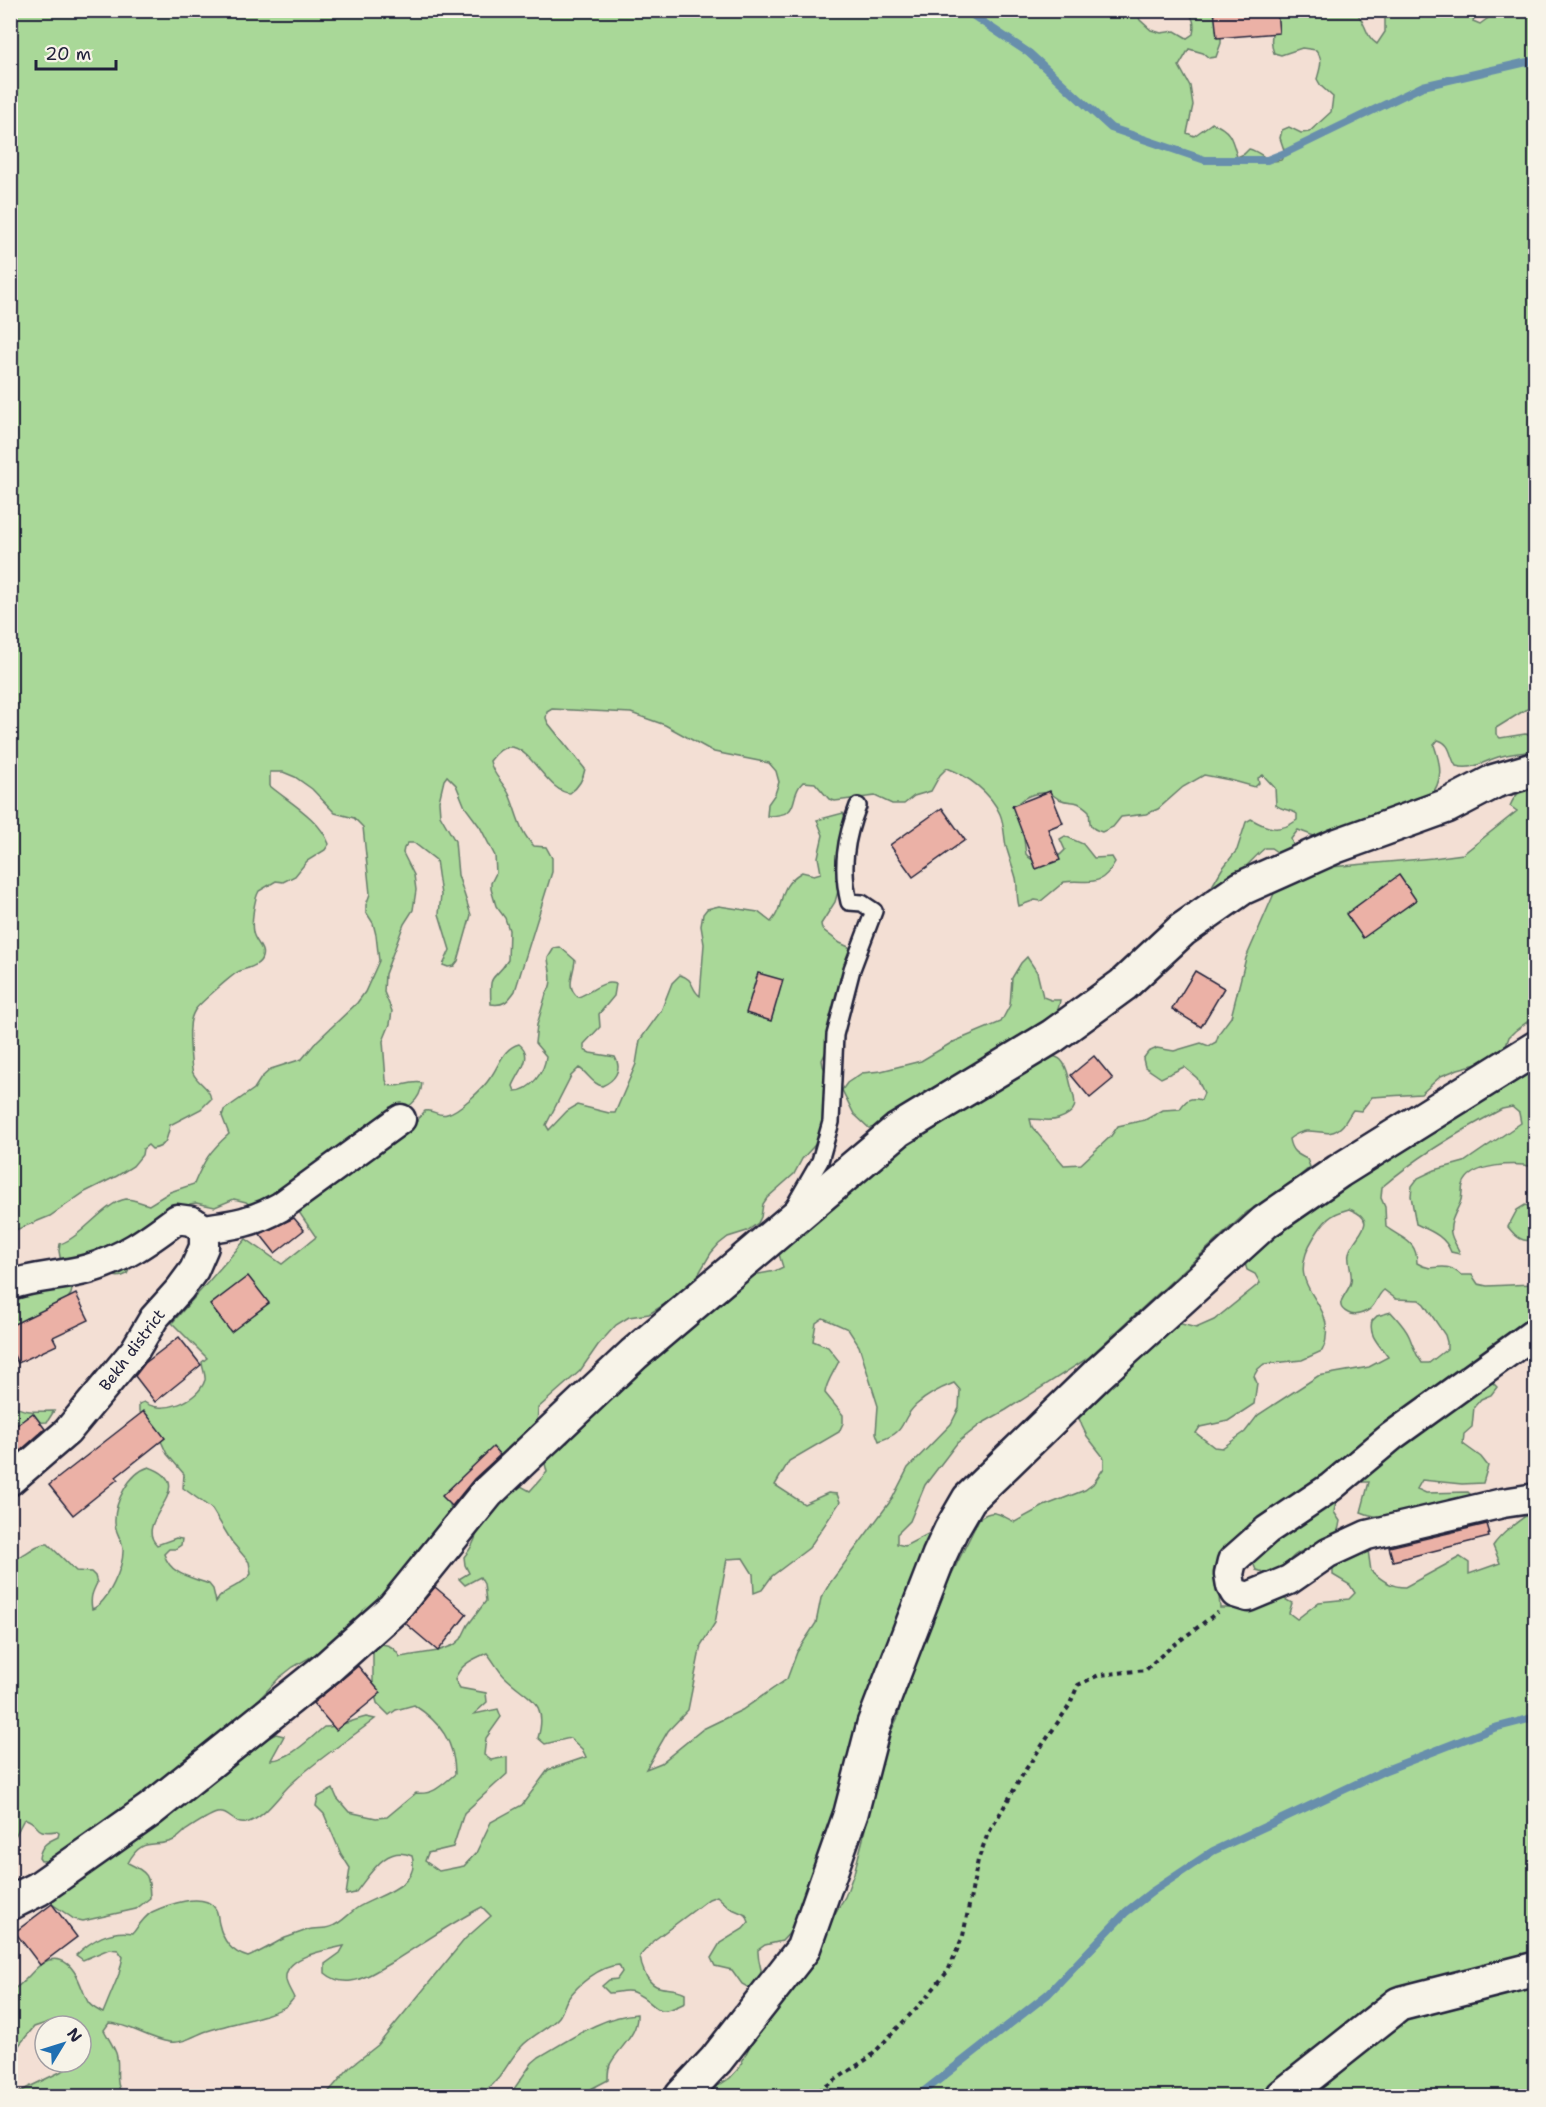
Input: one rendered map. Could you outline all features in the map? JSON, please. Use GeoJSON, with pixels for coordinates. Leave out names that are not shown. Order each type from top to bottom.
{"type":"FeatureCollection","features":[{"type":"Feature","properties":{"kind":"street"},"geometry":{"type":"LineString","coordinates":[[10,1903],[38,1889],[150,1810],[327,1668],[394,1608],[487,1493],[634,1354],[897,1130],[1053,1036],[1123,985],[1191,923],[1242,888],[1336,846],[1447,806],[1495,781],[1536,769]]}},
{"type":"Feature","properties":{"kind":"street"},"geometry":{"type":"LineString","coordinates":[[682,2097],[716,2060],[803,1949],[851,1813],[874,1724],[939,1556],[969,1499],[1098,1374],[1265,1222],[1339,1171],[1535,1049]]}},
{"type":"Feature","properties":{"kind":"street"},"geometry":{"type":"LineString","coordinates":[[10,1285],[87,1269],[111,1261],[143,1245],[177,1218],[192,1221],[204,1229],[239,1225],[260,1219],[401,1119]]}},
{"type":"Feature","properties":{"kind":"street","name":"Bekh district"},"geometry":{"type":"LineString","coordinates":[[10,1481],[67,1432],[135,1350],[154,1318],[194,1270],[204,1247],[204,1229]]}},
{"type":"Feature","properties":{"kind":"street"},"geometry":{"type":"LineString","coordinates":[[1536,1332],[1392,1436],[1331,1487],[1267,1530],[1232,1561],[1229,1574],[1231,1586],[1235,1593],[1248,1598],[1289,1581],[1328,1553],[1367,1535],[1503,1503],[1536,1498]]}},
{"type":"Feature","properties":{"kind":"street"},"geometry":{"type":"LineString","coordinates":[[1283,2097],[1399,2004],[1536,1969]]}},
{"type":"Feature","properties":{"kind":"lane"},"geometry":{"type":"LineString","coordinates":[[780,1229],[820,1161],[831,1122],[835,1035],[852,969],[874,910],[862,903],[849,902],[844,882],[844,856],[851,823],[858,806]]}},
{"type":"Feature","properties":{"kind":"path"},"geometry":{"type":"LineString","coordinates":[[811,2097],[870,2057],[948,1971],[963,1936],[978,1860],[987,1836],[1026,1769],[1069,1706],[1078,1684],[1099,1675],[1146,1670],[1159,1656],[1207,1621],[1235,1593]]}},
{"type":"Feature","properties":{"kind":"green space"},"geometry":{"type":"Polygon","coordinates":[[[1136,10],[1140,20],[1151,30],[1161,33],[1175,31],[1187,38],[1193,34],[1194,24],[1192,17],[1184,11],[1221,11],[1221,43],[1216,57],[1209,58],[1203,53],[1189,49],[1179,66],[1190,86],[1193,105],[1187,133],[1194,136],[1212,123],[1230,136],[1237,157],[1249,149],[1276,161],[1281,160],[1285,153],[1280,138],[1282,130],[1289,127],[1301,133],[1309,132],[1331,112],[1333,97],[1317,79],[1321,61],[1316,50],[1302,48],[1281,55],[1274,53],[1272,38],[1275,11],[1354,11],[1377,44],[1385,32],[1385,11],[1478,11],[1473,21],[1480,24],[1498,11],[1535,11],[1535,706],[1496,728],[1496,734],[1500,738],[1525,734],[1535,735],[1535,750],[1462,767],[1456,766],[1446,744],[1438,740],[1434,745],[1440,773],[1434,792],[1429,798],[1319,838],[1298,830],[1291,839],[1293,845],[1291,851],[1280,854],[1271,848],[1265,848],[1233,878],[1219,886],[1212,886],[1237,850],[1246,822],[1251,819],[1269,827],[1279,828],[1297,820],[1297,814],[1276,805],[1275,788],[1263,775],[1258,778],[1259,783],[1255,787],[1204,775],[1183,787],[1158,809],[1146,814],[1121,817],[1113,827],[1102,832],[1091,826],[1089,811],[1080,804],[1058,799],[1052,794],[1034,794],[1019,802],[1026,854],[1030,858],[1046,861],[1061,854],[1065,850],[1060,839],[1065,836],[1083,844],[1094,858],[1112,857],[1115,862],[1104,877],[1098,880],[1064,882],[1041,901],[1035,900],[1019,906],[1016,878],[996,806],[978,786],[947,768],[931,791],[914,796],[904,804],[892,804],[875,796],[835,801],[829,799],[815,783],[803,782],[798,788],[793,805],[786,813],[767,816],[768,804],[779,782],[776,771],[769,763],[714,752],[665,725],[631,713],[552,709],[547,712],[548,723],[585,769],[580,783],[573,791],[570,793],[560,790],[522,751],[512,747],[501,749],[490,761],[493,770],[509,794],[525,834],[534,846],[546,847],[552,858],[552,872],[515,991],[510,998],[499,1004],[491,1004],[491,986],[493,978],[508,960],[509,930],[505,918],[496,906],[491,889],[496,873],[495,856],[480,827],[465,807],[456,785],[447,776],[439,801],[440,815],[455,841],[458,875],[471,915],[458,961],[454,966],[443,965],[450,950],[439,914],[441,895],[436,860],[414,843],[408,843],[403,853],[414,875],[416,890],[413,910],[404,924],[385,974],[384,992],[392,1011],[390,1024],[383,1041],[388,1085],[422,1083],[419,1095],[412,1104],[402,1109],[390,1107],[389,1112],[399,1137],[411,1129],[425,1111],[444,1115],[464,1104],[487,1083],[505,1053],[519,1044],[526,1054],[524,1065],[513,1086],[515,1091],[532,1084],[543,1068],[546,1056],[535,1043],[537,1025],[550,985],[548,958],[554,948],[560,947],[575,960],[571,985],[578,997],[606,983],[616,984],[614,996],[599,1014],[600,1027],[584,1044],[584,1050],[615,1057],[618,1071],[610,1081],[602,1086],[595,1083],[579,1068],[571,1076],[546,1125],[549,1130],[567,1111],[577,1105],[615,1113],[636,1064],[640,1040],[661,1011],[672,983],[680,975],[685,977],[700,996],[704,944],[701,926],[703,914],[707,909],[719,906],[758,912],[771,922],[779,909],[788,884],[794,878],[802,872],[814,875],[821,873],[818,857],[823,835],[817,820],[843,813],[846,818],[841,835],[841,853],[837,864],[840,884],[835,902],[821,924],[822,929],[840,943],[853,949],[853,965],[843,973],[828,1047],[822,1060],[829,1077],[825,1134],[802,1159],[794,1174],[767,1198],[758,1223],[747,1231],[728,1237],[719,1244],[683,1293],[649,1314],[629,1317],[616,1325],[598,1345],[580,1371],[538,1408],[537,1426],[501,1457],[496,1457],[451,1499],[451,1509],[461,1520],[378,1599],[376,1604],[328,1647],[293,1667],[279,1678],[234,1726],[140,1806],[54,1860],[41,1861],[39,1858],[43,1847],[58,1837],[59,1833],[44,1832],[26,1819],[11,1844],[11,1558],[48,1544],[76,1571],[91,1572],[95,1576],[97,1583],[92,1596],[92,1609],[109,1592],[121,1565],[123,1549],[115,1523],[120,1498],[135,1475],[149,1467],[164,1475],[169,1484],[168,1493],[152,1525],[151,1535],[157,1545],[176,1538],[182,1539],[181,1545],[175,1549],[169,1549],[164,1554],[172,1567],[183,1575],[209,1584],[213,1589],[216,1602],[219,1597],[251,1574],[249,1562],[232,1542],[212,1509],[183,1488],[184,1474],[167,1454],[154,1426],[139,1411],[139,1404],[144,1402],[152,1406],[169,1407],[187,1400],[201,1388],[205,1380],[202,1362],[207,1358],[172,1323],[246,1239],[282,1264],[316,1237],[299,1212],[293,1209],[251,1206],[234,1199],[215,1207],[190,1204],[123,1256],[130,1268],[127,1274],[117,1277],[102,1268],[74,1281],[71,1294],[58,1312],[26,1318],[11,1340],[11,1290],[61,1262],[60,1244],[76,1235],[110,1206],[126,1199],[149,1205],[170,1192],[194,1184],[208,1156],[229,1134],[222,1116],[224,1110],[254,1089],[271,1069],[302,1059],[317,1041],[357,1003],[365,992],[379,961],[373,923],[366,912],[370,894],[363,827],[354,818],[335,813],[312,789],[295,777],[283,772],[270,772],[270,786],[311,819],[325,835],[329,844],[325,850],[307,861],[295,876],[283,882],[276,881],[259,891],[254,906],[252,928],[263,954],[261,960],[256,965],[231,977],[194,1012],[190,1032],[192,1070],[195,1077],[208,1091],[211,1099],[201,1109],[170,1125],[163,1144],[152,1149],[148,1145],[133,1166],[85,1192],[50,1216],[11,1232],[11,11],[1136,10]]]}},
{"type":"Feature","properties":{"kind":"green space"},"geometry":{"type":"Polygon","coordinates":[[[1535,785],[1535,1016],[1509,1037],[1506,1046],[1499,1053],[1484,1062],[1441,1076],[1421,1094],[1372,1097],[1361,1111],[1353,1110],[1338,1130],[1329,1133],[1306,1131],[1289,1139],[1293,1149],[1307,1159],[1310,1167],[1280,1193],[1247,1212],[1088,1358],[981,1424],[957,1443],[925,1485],[910,1521],[897,1534],[897,1544],[905,1546],[928,1534],[936,1533],[847,1775],[794,1928],[782,1941],[765,1945],[758,1950],[761,1975],[756,1983],[749,1988],[742,1984],[732,1970],[715,1966],[711,1958],[720,1943],[743,1929],[749,1922],[746,1915],[730,1908],[717,1896],[709,1899],[653,1941],[640,1956],[649,1981],[659,1987],[685,1993],[685,2003],[661,2010],[642,1996],[630,1991],[609,1993],[602,1986],[609,1980],[617,1979],[622,1972],[619,1965],[612,1966],[597,1972],[577,1988],[567,2000],[559,2017],[522,2046],[497,2080],[487,2089],[471,2090],[468,2096],[325,2096],[350,2067],[378,2045],[465,1939],[491,1916],[482,1907],[394,1961],[357,1980],[341,1980],[325,1973],[325,1964],[340,1953],[344,1946],[308,1955],[291,1965],[287,1972],[286,1980],[294,1998],[288,2005],[271,2013],[213,2029],[183,2041],[162,2040],[109,2023],[104,2030],[116,2053],[119,2087],[125,2096],[15,2096],[56,2074],[93,2074],[93,2014],[33,2014],[33,2028],[11,2055],[11,1990],[45,1961],[60,1960],[71,1967],[88,2002],[103,2013],[119,1974],[123,1957],[118,1950],[109,1949],[83,1960],[76,1955],[88,1945],[109,1934],[133,1933],[147,1916],[158,1909],[184,1901],[201,1900],[209,1903],[217,1911],[225,1941],[237,1952],[248,1957],[285,1938],[309,1930],[334,1926],[357,1908],[404,1883],[413,1867],[412,1856],[402,1853],[394,1854],[379,1863],[355,1893],[346,1895],[350,1868],[341,1854],[324,1814],[316,1806],[318,1797],[333,1789],[337,1798],[349,1812],[376,1818],[387,1817],[416,1793],[433,1791],[455,1774],[449,1743],[431,1718],[414,1705],[396,1710],[389,1715],[377,1703],[373,1687],[373,1650],[378,1644],[385,1645],[393,1648],[400,1657],[438,1651],[454,1645],[461,1639],[468,1625],[486,1601],[484,1584],[480,1577],[465,1585],[459,1579],[469,1573],[464,1557],[493,1505],[521,1486],[530,1491],[547,1472],[543,1455],[559,1438],[567,1443],[584,1423],[587,1415],[748,1276],[775,1271],[783,1267],[778,1251],[864,1170],[1044,1053],[1061,1060],[1065,1065],[1075,1104],[1066,1116],[1055,1120],[1030,1119],[1032,1127],[1064,1165],[1081,1164],[1111,1136],[1118,1126],[1145,1120],[1163,1110],[1180,1109],[1189,1100],[1201,1100],[1204,1093],[1197,1078],[1184,1067],[1161,1078],[1145,1067],[1143,1059],[1148,1052],[1157,1048],[1174,1051],[1201,1043],[1209,1046],[1216,1042],[1219,1033],[1231,1017],[1246,958],[1276,889],[1331,867],[1463,854],[1517,811],[1510,806],[1517,795],[1527,787],[1535,785]],[[823,1318],[816,1323],[813,1341],[828,1347],[839,1361],[825,1393],[843,1415],[843,1423],[839,1432],[789,1461],[775,1485],[804,1504],[828,1493],[837,1494],[840,1502],[809,1548],[772,1576],[762,1590],[754,1593],[753,1574],[743,1558],[727,1559],[715,1623],[701,1645],[688,1710],[668,1731],[646,1769],[661,1763],[703,1729],[742,1710],[787,1679],[797,1652],[816,1623],[821,1598],[830,1583],[892,1499],[908,1468],[951,1424],[959,1408],[960,1390],[954,1383],[934,1392],[920,1402],[910,1411],[895,1434],[879,1441],[876,1433],[878,1406],[859,1346],[848,1329],[823,1318]],[[487,1653],[463,1666],[455,1680],[460,1688],[486,1693],[487,1702],[474,1714],[498,1709],[501,1717],[486,1738],[484,1755],[491,1760],[507,1757],[507,1774],[464,1813],[453,1847],[428,1853],[425,1861],[439,1871],[464,1866],[476,1853],[491,1822],[522,1805],[548,1770],[586,1757],[582,1749],[570,1738],[545,1744],[538,1738],[541,1716],[538,1708],[534,1701],[504,1676],[487,1653]]]}},
{"type":"Feature","properties":{"kind":"green space"},"geometry":{"type":"Polygon","coordinates":[[[1027,957],[1037,972],[1043,997],[1060,1000],[1053,1017],[1006,1050],[920,1095],[881,1128],[869,1128],[854,1114],[842,1090],[847,1083],[862,1073],[881,1071],[921,1061],[951,1043],[1001,1022],[1010,1005],[1012,978],[1027,957]]]}},
{"type":"Feature","properties":{"kind":"green space"},"geometry":{"type":"Polygon","coordinates":[[[1535,1061],[1535,1167],[1495,1166],[1484,1168],[1467,1177],[1451,1225],[1452,1236],[1460,1254],[1451,1252],[1441,1238],[1416,1224],[1411,1196],[1412,1186],[1418,1178],[1435,1170],[1464,1162],[1521,1123],[1519,1113],[1512,1107],[1486,1117],[1425,1154],[1382,1187],[1381,1198],[1385,1207],[1386,1227],[1411,1245],[1417,1263],[1429,1268],[1449,1268],[1461,1275],[1472,1275],[1478,1284],[1487,1286],[1535,1284],[1535,1319],[1471,1361],[1469,1371],[1488,1378],[1497,1387],[1491,1395],[1481,1399],[1474,1407],[1472,1427],[1464,1434],[1463,1444],[1481,1457],[1488,1466],[1483,1483],[1462,1484],[1422,1480],[1417,1489],[1426,1493],[1468,1492],[1475,1499],[1403,1517],[1375,1516],[1361,1512],[1369,1482],[1360,1482],[1336,1502],[1334,1512],[1340,1521],[1338,1531],[1329,1542],[1295,1555],[1275,1575],[1256,1570],[1252,1560],[1270,1522],[1250,1523],[1217,1571],[1220,1608],[1229,1608],[1238,1603],[1283,1598],[1292,1603],[1289,1613],[1297,1619],[1319,1602],[1349,1599],[1355,1593],[1350,1585],[1333,1575],[1333,1566],[1359,1544],[1368,1550],[1371,1571],[1391,1584],[1405,1587],[1460,1557],[1469,1563],[1469,1574],[1500,1563],[1493,1546],[1512,1526],[1535,1511],[1535,2096],[708,2096],[739,2068],[770,2004],[804,1977],[810,1969],[831,1920],[845,1897],[863,1839],[876,1771],[885,1744],[898,1717],[905,1679],[927,1624],[979,1519],[993,1513],[1015,1522],[1044,1506],[1085,1490],[1093,1484],[1104,1468],[1104,1458],[1082,1426],[1079,1418],[1082,1409],[1178,1323],[1196,1328],[1214,1320],[1260,1283],[1255,1274],[1247,1270],[1243,1257],[1256,1242],[1535,1061]],[[1349,1209],[1328,1219],[1314,1237],[1306,1255],[1303,1269],[1305,1281],[1326,1323],[1326,1341],[1322,1351],[1302,1360],[1264,1364],[1258,1369],[1254,1376],[1257,1383],[1254,1404],[1228,1421],[1200,1427],[1196,1433],[1214,1447],[1222,1448],[1245,1432],[1258,1415],[1318,1376],[1369,1367],[1388,1357],[1375,1340],[1372,1331],[1372,1321],[1377,1316],[1391,1312],[1401,1323],[1422,1363],[1429,1363],[1447,1349],[1445,1335],[1419,1300],[1396,1299],[1384,1290],[1367,1311],[1352,1314],[1343,1310],[1342,1299],[1350,1286],[1351,1279],[1349,1253],[1365,1224],[1359,1214],[1349,1209]]]}},
{"type":"Feature","properties":{"kind":"green space"},"geometry":{"type":"Polygon","coordinates":[[[1525,1205],[1535,1208],[1535,1238],[1531,1240],[1523,1240],[1508,1227],[1517,1210],[1525,1205]]]}},
{"type":"Feature","properties":{"kind":"green space"},"geometry":{"type":"Polygon","coordinates":[[[11,1404],[27,1411],[54,1411],[47,1422],[20,1423],[11,1429],[11,1404]]]}},
{"type":"Feature","properties":{"kind":"green space"},"geometry":{"type":"Polygon","coordinates":[[[366,1717],[375,1719],[311,1767],[259,1817],[242,1823],[225,1814],[217,1813],[196,1823],[174,1840],[149,1844],[138,1849],[128,1863],[144,1872],[148,1879],[150,1898],[136,1909],[83,1921],[74,1919],[52,1904],[53,1896],[161,1813],[210,1785],[268,1738],[276,1734],[284,1736],[271,1760],[278,1759],[299,1748],[324,1727],[366,1717]]]}},
{"type":"Feature","properties":{"kind":"green space"},"geometry":{"type":"Polygon","coordinates":[[[637,2014],[635,2028],[610,2065],[608,2080],[580,2096],[564,2096],[559,2091],[550,2096],[509,2096],[532,2063],[539,2057],[599,2024],[637,2014]]]}},
{"type":"Feature","properties":{"kind":"building"},"geometry":{"type":"Polygon","coordinates":[[[1214,10],[1277,10],[1279,33],[1217,38],[1214,10]]]}},
{"type":"Feature","properties":{"kind":"building"},"geometry":{"type":"Polygon","coordinates":[[[1050,791],[1063,823],[1048,829],[1060,860],[1036,869],[1012,806],[1050,791]]]}},
{"type":"Feature","properties":{"kind":"building"},"geometry":{"type":"Polygon","coordinates":[[[942,808],[965,840],[913,877],[890,845],[942,808]]]}},
{"type":"Feature","properties":{"kind":"building"},"geometry":{"type":"Polygon","coordinates":[[[1399,875],[1416,900],[1363,938],[1346,914],[1399,875]]]}},
{"type":"Feature","properties":{"kind":"building"},"geometry":{"type":"Polygon","coordinates":[[[1195,971],[1224,988],[1201,1027],[1172,1009],[1195,971]]]}},
{"type":"Feature","properties":{"kind":"building"},"geometry":{"type":"Polygon","coordinates":[[[758,973],[783,980],[771,1021],[746,1013],[758,973]]]}},
{"type":"Feature","properties":{"kind":"building"},"geometry":{"type":"Polygon","coordinates":[[[1094,1056],[1113,1079],[1090,1098],[1071,1075],[1094,1056]]]}},
{"type":"Feature","properties":{"kind":"building"},"geometry":{"type":"Polygon","coordinates":[[[294,1218],[304,1230],[275,1253],[260,1234],[294,1218]]]}},
{"type":"Feature","properties":{"kind":"building"},"geometry":{"type":"Polygon","coordinates":[[[248,1276],[269,1303],[231,1332],[210,1305],[248,1276]]]}},
{"type":"Feature","properties":{"kind":"building"},"geometry":{"type":"Polygon","coordinates":[[[76,1294],[89,1320],[53,1337],[57,1345],[18,1363],[10,1348],[10,1326],[76,1294]]]}},
{"type":"Feature","properties":{"kind":"building"},"geometry":{"type":"Polygon","coordinates":[[[179,1337],[201,1365],[155,1402],[135,1376],[145,1363],[179,1337]]]}},
{"type":"Feature","properties":{"kind":"building"},"geometry":{"type":"Polygon","coordinates":[[[144,1411],[165,1438],[73,1515],[49,1485],[144,1411]]]}},
{"type":"Feature","properties":{"kind":"building"},"geometry":{"type":"Polygon","coordinates":[[[33,1413],[45,1429],[20,1451],[10,1438],[10,1430],[33,1413]]]}},
{"type":"Feature","properties":{"kind":"building"},"geometry":{"type":"Polygon","coordinates":[[[493,1447],[500,1455],[474,1479],[452,1506],[442,1496],[493,1447]]]}},
{"type":"Feature","properties":{"kind":"building"},"geometry":{"type":"Polygon","coordinates":[[[1487,1524],[1489,1537],[1393,1561],[1389,1547],[1487,1524]]]}},
{"type":"Feature","properties":{"kind":"building"},"geometry":{"type":"Polygon","coordinates":[[[435,1587],[467,1614],[438,1651],[405,1623],[435,1587]]]}},
{"type":"Feature","properties":{"kind":"building"},"geometry":{"type":"Polygon","coordinates":[[[358,1666],[381,1693],[336,1730],[313,1703],[358,1666]]]}},
{"type":"Feature","properties":{"kind":"building"},"geometry":{"type":"Polygon","coordinates":[[[52,1904],[77,1937],[40,1965],[15,1932],[52,1904]]]}},
{"type":"Feature","properties":{"kind":"waterway"},"geometry":{"type":"LineString","coordinates":[[965,10],[1029,53],[1111,128],[1205,160],[1267,160],[1423,86],[1536,60]]}},
{"type":"Feature","properties":{"kind":"waterway"},"geometry":{"type":"LineString","coordinates":[[918,2096],[1048,1994],[1126,1912],[1213,1851],[1386,1770],[1494,1728],[1536,1717]]}}]}
